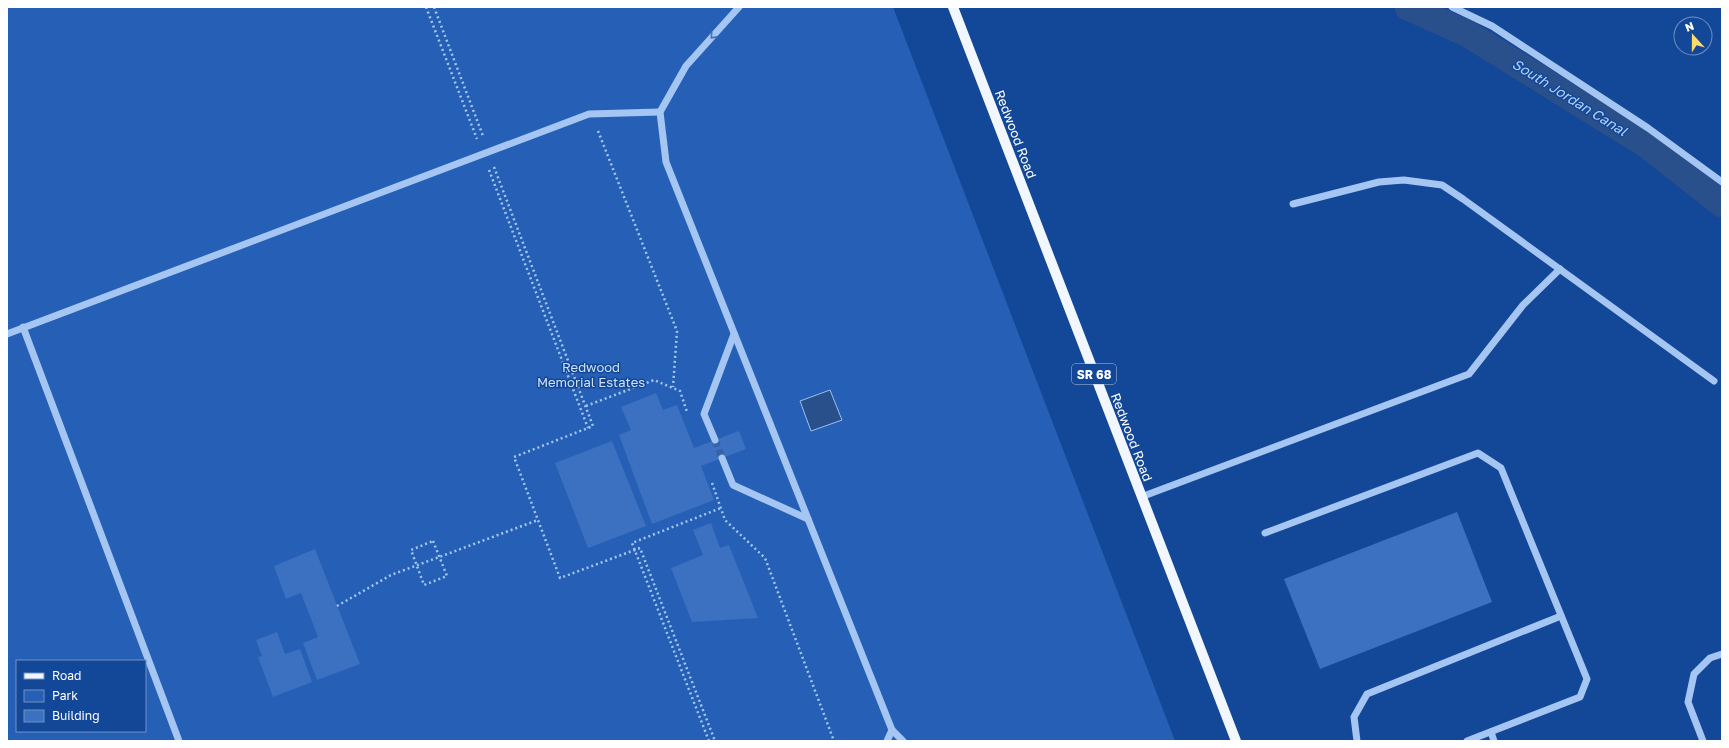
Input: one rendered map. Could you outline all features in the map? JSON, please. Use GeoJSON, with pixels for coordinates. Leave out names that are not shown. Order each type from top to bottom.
{"type":"FeatureCollection","features":[{"type":"Feature","properties":{"kind":"main road","name":"Redwood Road"},"geometry":{"type":"LineString","coordinates":[[953,7],[1236,741]]}},
{"type":"Feature","properties":{"kind":"lane"},"geometry":{"type":"LineString","coordinates":[[739,7],[686,66],[660,112],[666,162],[892,730],[903,741]]}},
{"type":"Feature","properties":{"kind":"lane"},"geometry":{"type":"LineString","coordinates":[[1452,7],[1498,30],[1648,128],[1722,182]]}},
{"type":"Feature","properties":{"kind":"lane"},"geometry":{"type":"LineString","coordinates":[[7,334],[592,114],[660,112]]}},
{"type":"Feature","properties":{"kind":"lane"},"geometry":{"type":"LineString","coordinates":[[1293,204],[1379,182],[1404,180],[1442,185],[1560,268],[1714,381]]}},
{"type":"Feature","properties":{"kind":"lane"},"geometry":{"type":"LineString","coordinates":[[1141,497],[1469,374],[1523,305],[1560,268]]}},
{"type":"Feature","properties":{"kind":"lane"},"geometry":{"type":"LineString","coordinates":[[23,328],[179,741]]}},
{"type":"Feature","properties":{"kind":"lane"},"geometry":{"type":"LineString","coordinates":[[715,440],[704,414],[734,334]]}},
{"type":"Feature","properties":{"kind":"lane"},"geometry":{"type":"LineString","coordinates":[[1265,534],[1478,453],[1501,468],[1587,679],[1580,697],[1467,741]]}},
{"type":"Feature","properties":{"kind":"lane"},"geometry":{"type":"LineString","coordinates":[[722,458],[733,485],[808,519]]}},
{"type":"Feature","properties":{"kind":"lane"},"geometry":{"type":"LineString","coordinates":[[1357,741],[1354,717],[1367,694],[1561,616]]}},
{"type":"Feature","properties":{"kind":"lane"},"geometry":{"type":"LineString","coordinates":[[1703,741],[1688,702],[1694,674],[1710,658],[1722,654]]}},
{"type":"Feature","properties":{"kind":"lane"},"geometry":{"type":"LineString","coordinates":[[887,741],[892,730]]}},
{"type":"Feature","properties":{"kind":"lane"},"geometry":{"type":"LineString","coordinates":[[1491,732],[1494,741]]}},
{"type":"Feature","properties":{"kind":"path"},"geometry":{"type":"LineString","coordinates":[[426,7],[593,426],[514,457],[560,578],[640,548],[715,741]]}},
{"type":"Feature","properties":{"kind":"path"},"geometry":{"type":"LineString","coordinates":[[434,7],[485,153],[588,428]]}},
{"type":"Feature","properties":{"kind":"path"},"geometry":{"type":"LineString","coordinates":[[592,114],[677,331],[673,387]]}},
{"type":"Feature","properties":{"kind":"path"},"geometry":{"type":"LineString","coordinates":[[586,406],[654,380],[680,391],[689,418]]}},
{"type":"Feature","properties":{"kind":"path"},"geometry":{"type":"LineString","coordinates":[[710,479],[725,520],[765,558],[834,741]]}},
{"type":"Feature","properties":{"kind":"path"},"geometry":{"type":"LineString","coordinates":[[709,741],[632,543],[721,508]]}},
{"type":"Feature","properties":{"kind":"path"},"geometry":{"type":"LineString","coordinates":[[337,606],[391,575],[538,520]]}},
{"type":"Feature","properties":{"kind":"path"},"geometry":{"type":"LineString","coordinates":[[433,542],[447,576],[424,585],[416,566],[410,550],[433,542]]}},
{"type":"Feature","properties":{"kind":"green space","name":"Redwood Memorial Estates"},"geometry":{"type":"Polygon","coordinates":[[[7,7],[893,7],[1175,741],[7,741],[7,7]]]}},
{"type":"Feature","properties":{"kind":"shaded area"},"geometry":{"type":"Polygon","coordinates":[[[830,390],[842,420],[811,431],[800,401],[830,390]]]}},
{"type":"Feature","properties":{"kind":"building"},"geometry":{"type":"Polygon","coordinates":[[[656,393],[663,410],[677,405],[694,448],[739,431],[746,449],[701,466],[714,500],[652,524],[619,435],[631,430],[621,407],[656,393]]]}},
{"type":"Feature","properties":{"kind":"building"},"geometry":{"type":"Polygon","coordinates":[[[612,441],[646,526],[588,548],[555,463],[612,441]]]}},
{"type":"Feature","properties":{"kind":"building"},"geometry":{"type":"Polygon","coordinates":[[[1457,512],[1492,602],[1320,669],[1284,579],[1457,512]]]}},
{"type":"Feature","properties":{"kind":"building"},"geometry":{"type":"Polygon","coordinates":[[[711,523],[720,548],[729,545],[758,618],[692,622],[671,568],[703,555],[693,530],[711,523]]]}},
{"type":"Feature","properties":{"kind":"building"},"geometry":{"type":"Polygon","coordinates":[[[315,549],[360,664],[317,680],[303,643],[318,637],[301,593],[286,599],[274,566],[315,549]]]}},
{"type":"Feature","properties":{"kind":"building"},"geometry":{"type":"Polygon","coordinates":[[[277,632],[285,654],[300,649],[312,682],[273,697],[258,657],[262,656],[256,640],[277,632]]]}},
{"type":"Feature","properties":{"kind":"waterway","name":"South Jordan Canal"},"geometry":{"type":"LineString","coordinates":[[1408,7],[1468,34],[1647,145],[1722,204]]}},
{"type":"Feature","properties":{"kind":"tunnel"},"geometry":{"type":"LineString","coordinates":[[715,440],[722,458]]}}]}
